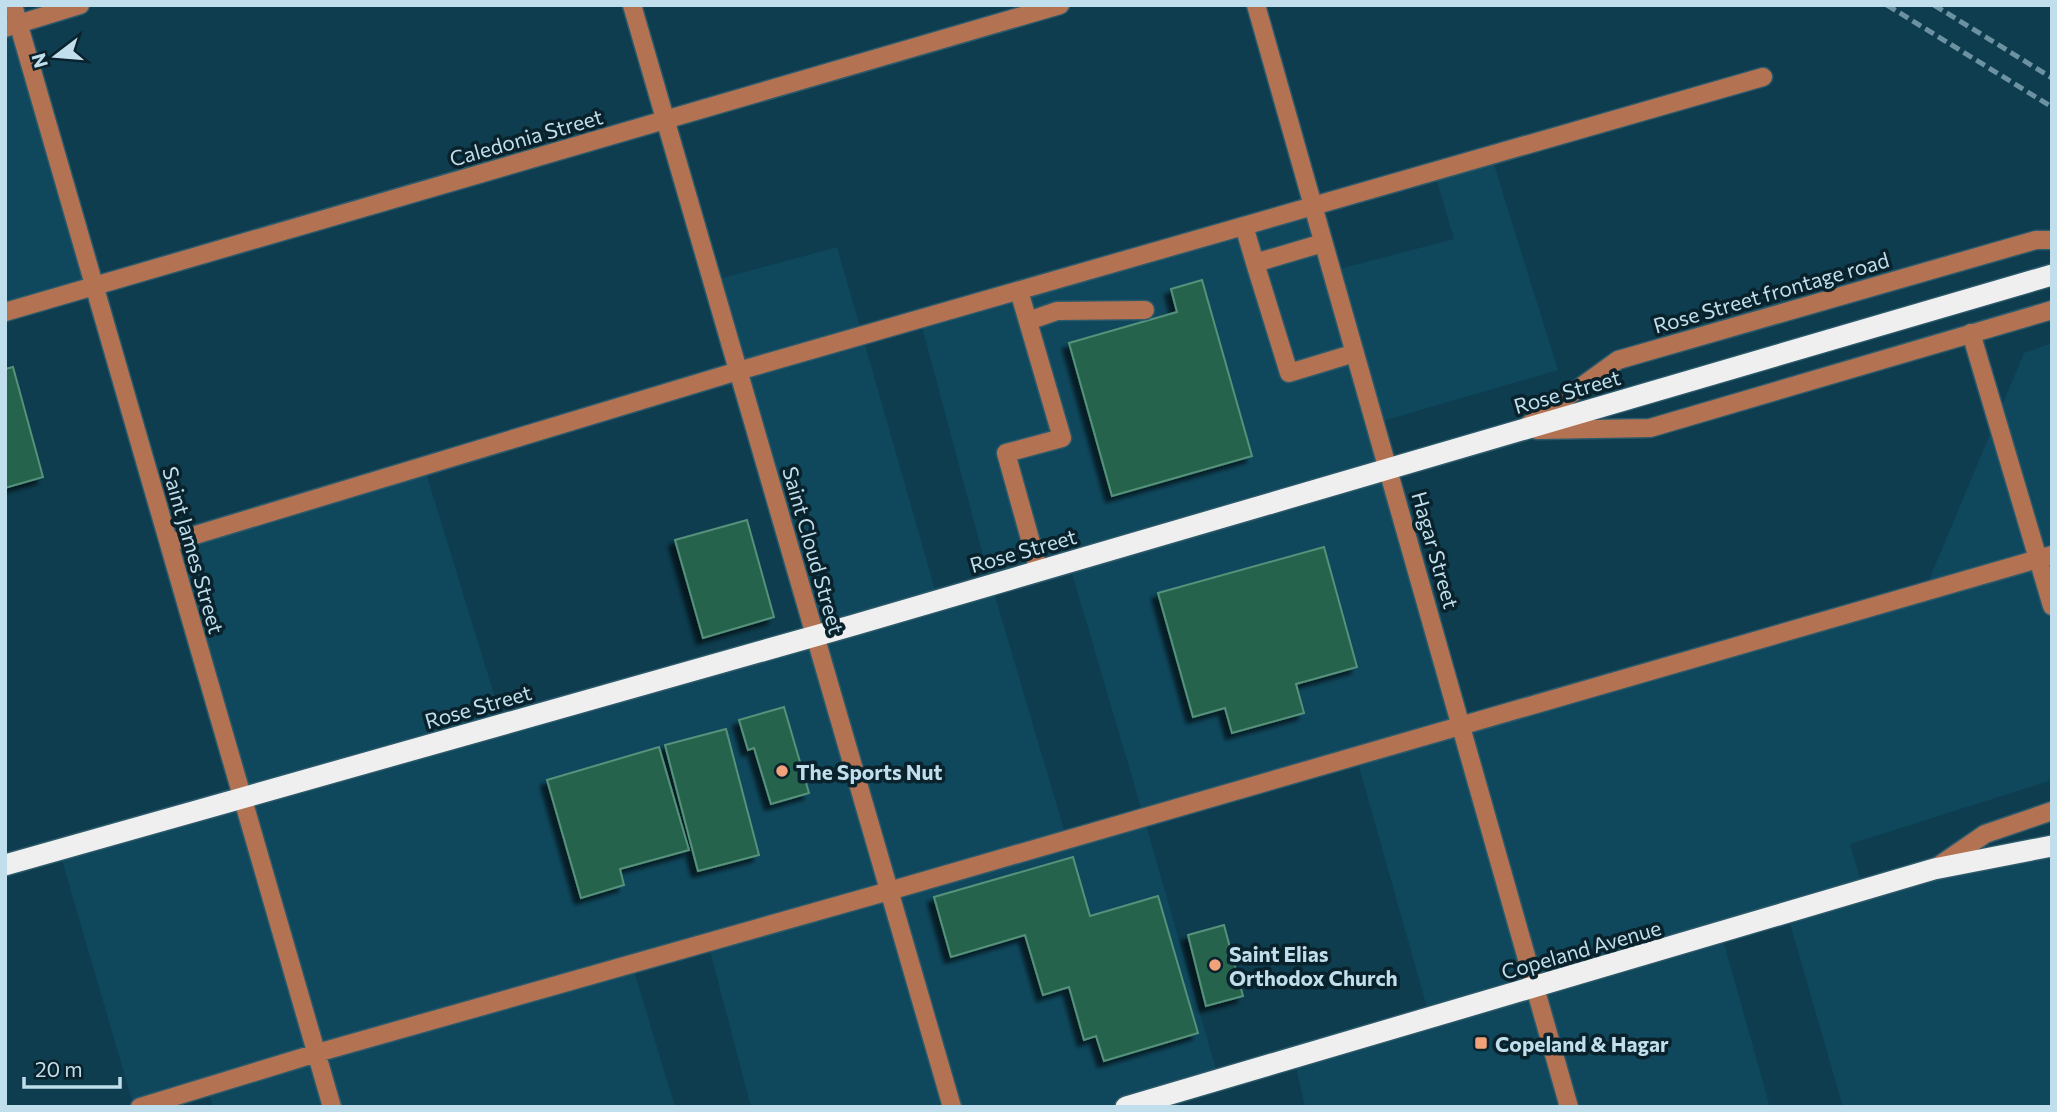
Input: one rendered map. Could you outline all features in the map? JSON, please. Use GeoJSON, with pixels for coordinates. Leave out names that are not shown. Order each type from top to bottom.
{"type":"FeatureCollection","features":[{"type":"Feature","properties":{"kind":"highway","name":"Rose Street"},"geometry":{"type":"LineString","coordinates":[[5,866],[815,636],[2052,275]]}},
{"type":"Feature","properties":{"kind":"highway","name":"Copeland Avenue"},"geometry":{"type":"LineString","coordinates":[[1126,1107],[1934,869],[2052,846]]}},
{"type":"Feature","properties":{"kind":"street","name":"Saint James Street"},"geometry":{"type":"LineString","coordinates":[[13,5],[12,26],[93,286],[332,1107]]}},
{"type":"Feature","properties":{"kind":"street"},"geometry":{"type":"LineString","coordinates":[[12,26],[80,5]]}},
{"type":"Feature","properties":{"kind":"street","name":"Saint Cloud Street"},"geometry":{"type":"LineString","coordinates":[[632,5],[952,1107]]}},
{"type":"Feature","properties":{"kind":"street","name":"Caledonia Street"},"geometry":{"type":"LineString","coordinates":[[5,312],[1060,5]]}},
{"type":"Feature","properties":{"kind":"street","name":"Hagar Street"},"geometry":{"type":"LineString","coordinates":[[1256,5],[1390,469],[1569,1107]]}},
{"type":"Feature","properties":{"kind":"street"},"geometry":{"type":"LineString","coordinates":[[169,543],[738,372],[1763,77]]}},
{"type":"Feature","properties":{"kind":"street"},"geometry":{"type":"LineString","coordinates":[[1244,226],[1289,373],[1355,353]]}},
{"type":"Feature","properties":{"kind":"street","name":"Rose Street frontage road"},"geometry":{"type":"LineString","coordinates":[[1521,430],[1618,360],[2036,240],[2052,240]]}},
{"type":"Feature","properties":{"kind":"street"},"geometry":{"type":"LineString","coordinates":[[1255,264],[1323,243]]}},
{"type":"Feature","properties":{"kind":"street"},"geometry":{"type":"LineString","coordinates":[[1019,291],[1062,438],[1006,453],[1039,571]]}},
{"type":"Feature","properties":{"kind":"street"},"geometry":{"type":"LineString","coordinates":[[1028,321],[1057,310],[1145,310]]}},
{"type":"Feature","properties":{"kind":"street"},"geometry":{"type":"LineString","coordinates":[[1521,430],[1650,428],[2052,310]]}},
{"type":"Feature","properties":{"kind":"street"},"geometry":{"type":"LineString","coordinates":[[1971,333],[2045,557],[2052,606]]}},
{"type":"Feature","properties":{"kind":"street"},"geometry":{"type":"LineString","coordinates":[[140,1107],[317,1052],[890,891],[2045,557]]}},
{"type":"Feature","properties":{"kind":"street"},"geometry":{"type":"LineString","coordinates":[[1934,869],[1985,834],[2052,811]]}},
{"type":"Feature","properties":{"kind":"shaded area"},"geometry":{"type":"Polygon","coordinates":[[[18,24],[93,287],[5,312],[5,28],[18,24]]]}},
{"type":"Feature","properties":{"kind":"shaded area"},"geometry":{"type":"Polygon","coordinates":[[[1491,155],[1558,370],[1376,423],[1462,726],[1924,592],[2024,353],[2052,343],[2052,780],[1850,844],[1863,889],[2052,846],[2052,1107],[1843,1107],[1787,913],[1721,933],[1770,1107],[1305,1107],[1294,1058],[1430,1018],[1356,756],[1144,818],[1219,1080],[1126,1107],[751,1107],[708,943],[632,964],[675,1107],[213,1107],[207,1087],[134,1107],[59,850],[243,798],[169,543],[424,466],[503,724],[815,636],[712,281],[837,247],[938,600],[991,585],[920,319],[1312,206],[1332,271],[1454,239],[1434,171],[1491,155]],[[1069,563],[992,586],[1067,840],[1144,818],[1069,563]]]}},
{"type":"Feature","properties":{"kind":"building"},"geometry":{"type":"Polygon","coordinates":[[[1202,280],[1252,456],[1112,496],[1069,343],[1177,312],[1171,289],[1202,280]]]}},
{"type":"Feature","properties":{"kind":"building"},"geometry":{"type":"Polygon","coordinates":[[[13,367],[43,477],[5,488],[5,369],[13,367]]]}},
{"type":"Feature","properties":{"kind":"building"},"geometry":{"type":"Polygon","coordinates":[[[747,520],[774,617],[703,638],[675,540],[747,520]]]}},
{"type":"Feature","properties":{"kind":"building"},"geometry":{"type":"Polygon","coordinates":[[[1324,547],[1357,667],[1296,684],[1304,713],[1232,733],[1225,708],[1193,717],[1158,593],[1324,547]]]}},
{"type":"Feature","properties":{"kind":"building","name":"The Sports Nut"},"geometry":{"type":"Polygon","coordinates":[[[784,707],[809,793],[771,804],[754,748],[748,750],[739,720],[784,707]]]}},
{"type":"Feature","properties":{"kind":"building"},"geometry":{"type":"Polygon","coordinates":[[[726,729],[759,855],[698,871],[665,745],[726,729]]]}},
{"type":"Feature","properties":{"kind":"building"},"geometry":{"type":"Polygon","coordinates":[[[659,747],[689,850],[620,869],[624,885],[581,898],[547,780],[659,747]]]}},
{"type":"Feature","properties":{"kind":"building"},"geometry":{"type":"Polygon","coordinates":[[[1073,857],[1090,916],[1158,896],[1198,1033],[1104,1061],[1096,1036],[1084,1040],[1069,987],[1043,995],[1025,935],[951,957],[934,897],[1073,857]]]}},
{"type":"Feature","properties":{"kind":"building","name":"Saint Elias Orthodox Church"},"geometry":{"type":"Polygon","coordinates":[[[1224,925],[1243,996],[1206,1006],[1188,935],[1224,925]]]}},
{"type":"Feature","properties":{"kind":"railway"},"geometry":{"type":"LineString","coordinates":[[1887,5],[2052,107]]}},
{"type":"Feature","properties":{"kind":"railway"},"geometry":{"type":"LineString","coordinates":[[1934,5],[2052,78]]}},
{"type":"Feature","properties":{"kind":"place","name":"The Sports Nut"},"geometry":{"type":"Point","coordinates":[782,771]}},
{"type":"Feature","properties":{"kind":"place","name":"Saint Elias Orthodox Church"},"geometry":{"type":"Point","coordinates":[1215,965]}},
{"type":"Feature","properties":{"kind":"place","name":"Copeland & Hagar"},"geometry":{"type":"Point","coordinates":[1481,1043]}}]}
